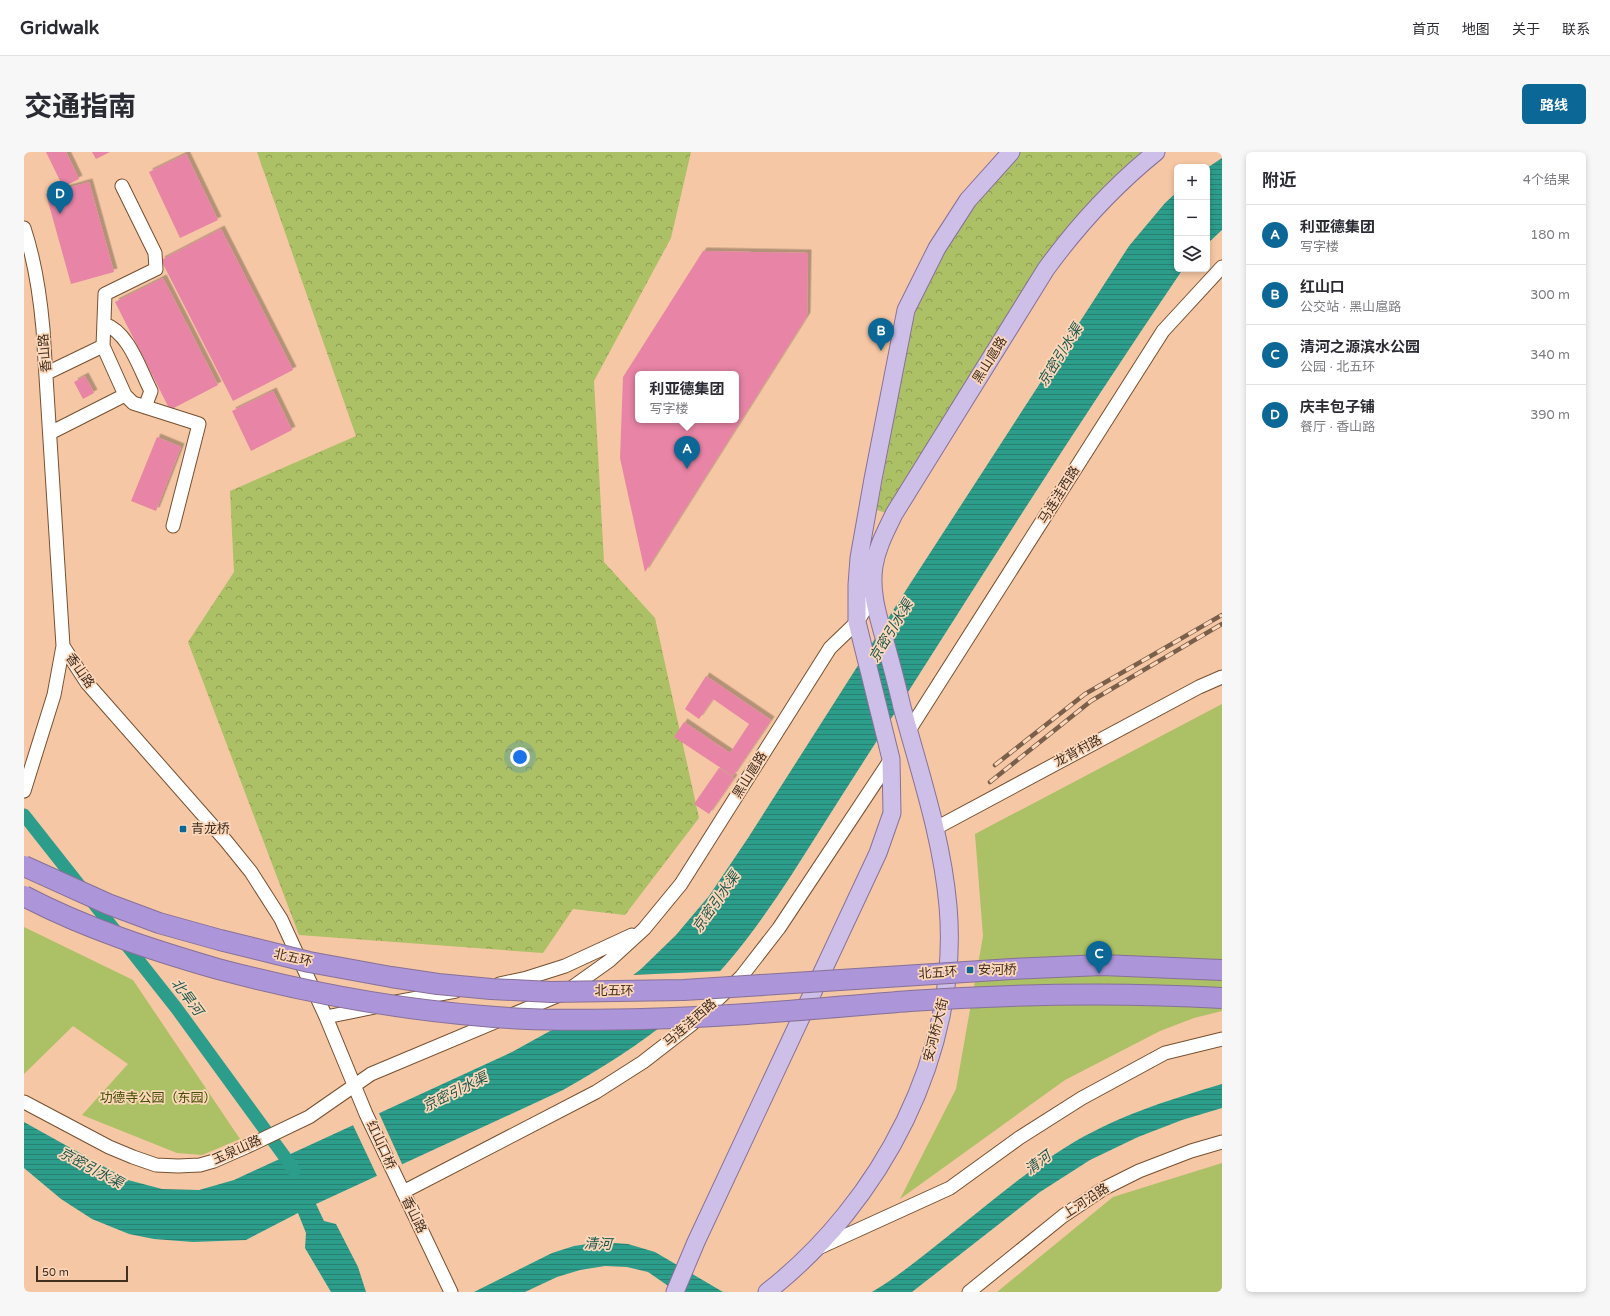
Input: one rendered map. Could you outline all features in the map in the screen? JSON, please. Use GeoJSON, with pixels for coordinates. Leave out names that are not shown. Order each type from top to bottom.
{"type":"FeatureCollection","features":[{"type":"Feature","properties":{"kind":"highway","name":"北五环"},"geometry":{"type":"LineString","coordinates":[[24,866],[108,904],[159,923],[220,940],[309,962],[391,977],[491,990],[550,992],[684,990],[1004,969],[1102,965],[1222,970]]}},
{"type":"Feature","properties":{"kind":"highway","name":"北五环"},"geometry":{"type":"LineString","coordinates":[[24,896],[43,906],[143,947],[263,981],[389,1006],[486,1016],[551,1020],[645,1019],[774,1012],[913,1001],[1099,994],[1153,994],[1222,998]]}},
{"type":"Feature","properties":{"kind":"main road"},"geometry":{"type":"LineString","coordinates":[[675,1292],[696,1242],[878,853],[892,813],[891,759],[857,622],[858,558],[906,310],[937,248],[968,200],[1011,152]]}},
{"type":"Feature","properties":{"kind":"main road","name":"黑山扈路"},"geometry":{"type":"LineString","coordinates":[[903,709],[873,597],[874,565],[880,542],[894,514],[1033,290],[1071,235],[1132,171],[1156,152]]}},
{"type":"Feature","properties":{"kind":"main road","name":"安河桥大街"},"geometry":{"type":"LineString","coordinates":[[773,1287],[814,1250],[860,1196],[893,1145],[914,1103],[930,1059],[945,994],[948,968],[948,907],[942,859],[936,828],[908,732],[903,709]]}},
{"type":"Feature","properties":{"kind":"street"},"geometry":{"type":"LineString","coordinates":[[122,186],[155,253],[156,269],[105,294],[103,346],[125,395],[133,403],[199,424],[173,526]]}},
{"type":"Feature","properties":{"kind":"street","name":"香山路"},"geometry":{"type":"LineString","coordinates":[[24,228],[29,244],[38,291],[47,373],[63,646],[87,683],[251,872],[281,919],[326,1017],[354,1086]]}},
{"type":"Feature","properties":{"kind":"street","name":"马连洼西路"},"geometry":{"type":"LineString","coordinates":[[908,732],[1163,331],[1222,267]]}},
{"type":"Feature","properties":{"kind":"street"},"geometry":{"type":"LineString","coordinates":[[104,324],[125,338],[148,384],[151,391],[145,407]]}},
{"type":"Feature","properties":{"kind":"street"},"geometry":{"type":"LineString","coordinates":[[47,373],[103,346]]}},
{"type":"Feature","properties":{"kind":"street"},"geometry":{"type":"LineString","coordinates":[[50,433],[125,395]]}},
{"type":"Feature","properties":{"kind":"street","name":"黑山扈路"},"geometry":{"type":"LineString","coordinates":[[354,1086],[371,1074],[564,993],[609,961],[644,929],[681,884],[830,648],[857,622],[873,597]]}},
{"type":"Feature","properties":{"kind":"street"},"geometry":{"type":"LineString","coordinates":[[25,786],[54,695],[63,646]]}},
{"type":"Feature","properties":{"kind":"street","name":"龙背村路"},"geometry":{"type":"LineString","coordinates":[[936,828],[1199,687],[1222,677]]}},
{"type":"Feature","properties":{"kind":"street","name":"马连洼西路"},"geometry":{"type":"LineString","coordinates":[[403,1192],[596,1092],[643,1062],[692,1024],[741,977],[779,928],[891,759]]}},
{"type":"Feature","properties":{"kind":"street"},"geometry":{"type":"LineString","coordinates":[[326,1017],[423,997],[528,978],[564,966],[644,929]]}},
{"type":"Feature","properties":{"kind":"street"},"geometry":{"type":"LineString","coordinates":[[814,1250],[950,1188],[1019,1138],[1082,1098],[1165,1054],[1222,1038]]}},
{"type":"Feature","properties":{"kind":"street","name":"红山口桥"},"geometry":{"type":"LineString","coordinates":[[354,1086],[395,1176]]}},
{"type":"Feature","properties":{"kind":"street","name":"玉泉山路"},"geometry":{"type":"LineString","coordinates":[[24,1102],[109,1147],[133,1157],[156,1165],[200,1165],[214,1161],[246,1147],[309,1117],[354,1086]]}},
{"type":"Feature","properties":{"kind":"street","name":"上河沿路"},"geometry":{"type":"LineString","coordinates":[[969,1292],[1063,1216],[1103,1189],[1139,1171],[1191,1151],[1222,1142]]}},
{"type":"Feature","properties":{"kind":"street","name":"香山路"},"geometry":{"type":"LineString","coordinates":[[395,1176],[451,1292]]}},
{"type":"Feature","properties":{"kind":"green space"},"geometry":{"type":"Polygon","coordinates":[[[257,152],[691,152],[671,238],[594,381],[604,562],[655,618],[699,818],[625,915],[573,909],[543,953],[299,935],[188,642],[234,572],[230,491],[356,436],[257,152]]]}},
{"type":"Feature","properties":{"kind":"green space"},"geometry":{"type":"Polygon","coordinates":[[[1018,152],[1141,152],[1114,179],[886,513],[877,510],[910,331],[918,303],[932,273],[974,204],[1018,152]]]}},
{"type":"Feature","properties":{"kind":"green space"},"geometry":{"type":"Polygon","coordinates":[[[1222,704],[1222,1011],[1194,1018],[1160,1031],[1065,1080],[900,1199],[956,1089],[983,936],[975,834],[1222,704]]]}},
{"type":"Feature","properties":{"kind":"green space","name":"功德寺公园（东园）"},"geometry":{"type":"Polygon","coordinates":[[[24,927],[133,980],[240,1139],[202,1155],[177,1153],[82,1115],[128,1064],[73,1026],[24,1074],[24,927]]]}},
{"type":"Feature","properties":{"kind":"green space"},"geometry":{"type":"Polygon","coordinates":[[[1222,1163],[1222,1292],[997,1292],[1113,1197],[1222,1163]]]}},
{"type":"Feature","properties":{"kind":"water"},"geometry":{"type":"Polygon","coordinates":[[[1222,158],[1222,230],[1210,241],[1210,200],[1210,166],[1222,158]]]}},
{"type":"Feature","properties":{"kind":"water","name":"京密引水渠"},"geometry":{"type":"Polygon","coordinates":[[[1174,195],[1174,272],[1181,272],[1054,463],[773,903],[739,949],[701,992],[680,1011],[638,1044],[563,1090],[316,1204],[324,1221],[336,1224],[358,1267],[366,1292],[331,1292],[305,1248],[306,1233],[298,1213],[246,1240],[193,1242],[154,1239],[129,1234],[92,1219],[61,1199],[24,1168],[24,1122],[128,1180],[162,1189],[199,1190],[234,1180],[512,1052],[588,1010],[641,969],[676,935],[709,896],[748,838],[908,587],[1129,246],[1165,203],[1174,195]]]}},
{"type":"Feature","properties":{"kind":"water"},"geometry":{"type":"Polygon","coordinates":[[[1222,1084],[1222,1108],[1182,1120],[1138,1137],[1090,1160],[1040,1192],[912,1292],[872,1292],[911,1265],[1032,1170],[1084,1136],[1142,1110],[1222,1084]]]}},
{"type":"Feature","properties":{"kind":"water","name":"清河"},"geometry":{"type":"Polygon","coordinates":[[[601,1242],[628,1244],[655,1252],[723,1292],[677,1292],[648,1272],[627,1267],[605,1266],[580,1270],[557,1277],[525,1292],[474,1292],[552,1253],[574,1246],[601,1242]]]}},
{"type":"Feature","properties":{"kind":"pier"},"geometry":{"type":"Polygon","coordinates":[[[723,971],[682,1012],[558,1024],[587,1008],[631,975],[723,971]]]}},
{"type":"Feature","properties":{"kind":"pier"},"geometry":{"type":"Polygon","coordinates":[[[378,1111],[403,1166],[378,1178],[352,1123],[378,1111]]]}},
{"type":"Feature","properties":{"kind":"building"},"geometry":{"type":"Polygon","coordinates":[[[46,152],[66,152],[79,179],[63,187],[46,152]]]}},
{"type":"Feature","properties":{"kind":"building"},"geometry":{"type":"Polygon","coordinates":[[[92,152],[110,152],[96,159],[92,152]]]}},
{"type":"Feature","properties":{"kind":"building"},"geometry":{"type":"Polygon","coordinates":[[[186,154],[218,220],[180,238],[149,172],[186,154]]]}},
{"type":"Feature","properties":{"kind":"building"},"geometry":{"type":"Polygon","coordinates":[[[89,182],[114,272],[71,284],[46,194],[89,182]]]}},
{"type":"Feature","properties":{"kind":"building"},"geometry":{"type":"Polygon","coordinates":[[[221,229],[293,370],[233,401],[161,260],[221,229]]]}},
{"type":"Feature","properties":{"kind":"building"},"geometry":{"type":"Polygon","coordinates":[[[703,251],[808,253],[807,316],[645,572],[620,458],[623,377],[703,251]]]}},
{"type":"Feature","properties":{"kind":"building"},"geometry":{"type":"Polygon","coordinates":[[[163,278],[218,385],[170,410],[115,302],[163,278]]]}},
{"type":"Feature","properties":{"kind":"building"},"geometry":{"type":"Polygon","coordinates":[[[85,376],[94,393],[83,399],[74,382],[85,376]]]}},
{"type":"Feature","properties":{"kind":"building"},"geometry":{"type":"Polygon","coordinates":[[[273,391],[292,430],[251,451],[232,411],[273,391]]]}},
{"type":"Feature","properties":{"kind":"building"},"geometry":{"type":"Polygon","coordinates":[[[157,437],[181,447],[156,511],[131,501],[157,437]]]}},
{"type":"Feature","properties":{"kind":"building"},"geometry":{"type":"Polygon","coordinates":[[[706,676],[771,720],[733,776],[674,737],[684,722],[730,753],[749,724],[713,699],[699,719],[685,709],[706,676]]]}},
{"type":"Feature","properties":{"kind":"building"},"geometry":{"type":"Polygon","coordinates":[[[719,768],[734,778],[709,814],[694,804],[719,768]]]}},
{"type":"Feature","properties":{"kind":"waterway","name":"北旱河"},"geometry":{"type":"LineString","coordinates":[[24,815],[177,1009],[294,1171]]}},
{"type":"Feature","properties":{"kind":"railway"},"geometry":{"type":"LineString","coordinates":[[995,765],[1085,694],[1222,615]]}},
{"type":"Feature","properties":{"kind":"railway"},"geometry":{"type":"LineString","coordinates":[[990,782],[1091,701],[1222,624]]}},
{"type":"Feature","properties":{"kind":"place","name":"庆丰包子铺"},"geometry":{"type":"Point","coordinates":[60,214]}},
{"type":"Feature","properties":{"kind":"place","name":"红山口"},"geometry":{"type":"Point","coordinates":[881,351]}},
{"type":"Feature","properties":{"kind":"place","name":"利亚德集团"},"geometry":{"type":"Point","coordinates":[687,469]}},
{"type":"Feature","properties":{"kind":"place","name":"青龙桥"},"geometry":{"type":"Point","coordinates":[183,829]}},
{"type":"Feature","properties":{"kind":"place","name":"安河桥"},"geometry":{"type":"Point","coordinates":[970,970]}},
{"type":"Feature","properties":{"kind":"place","name":"清河之源滨水公园"},"geometry":{"type":"Point","coordinates":[1099,974]}}]}
